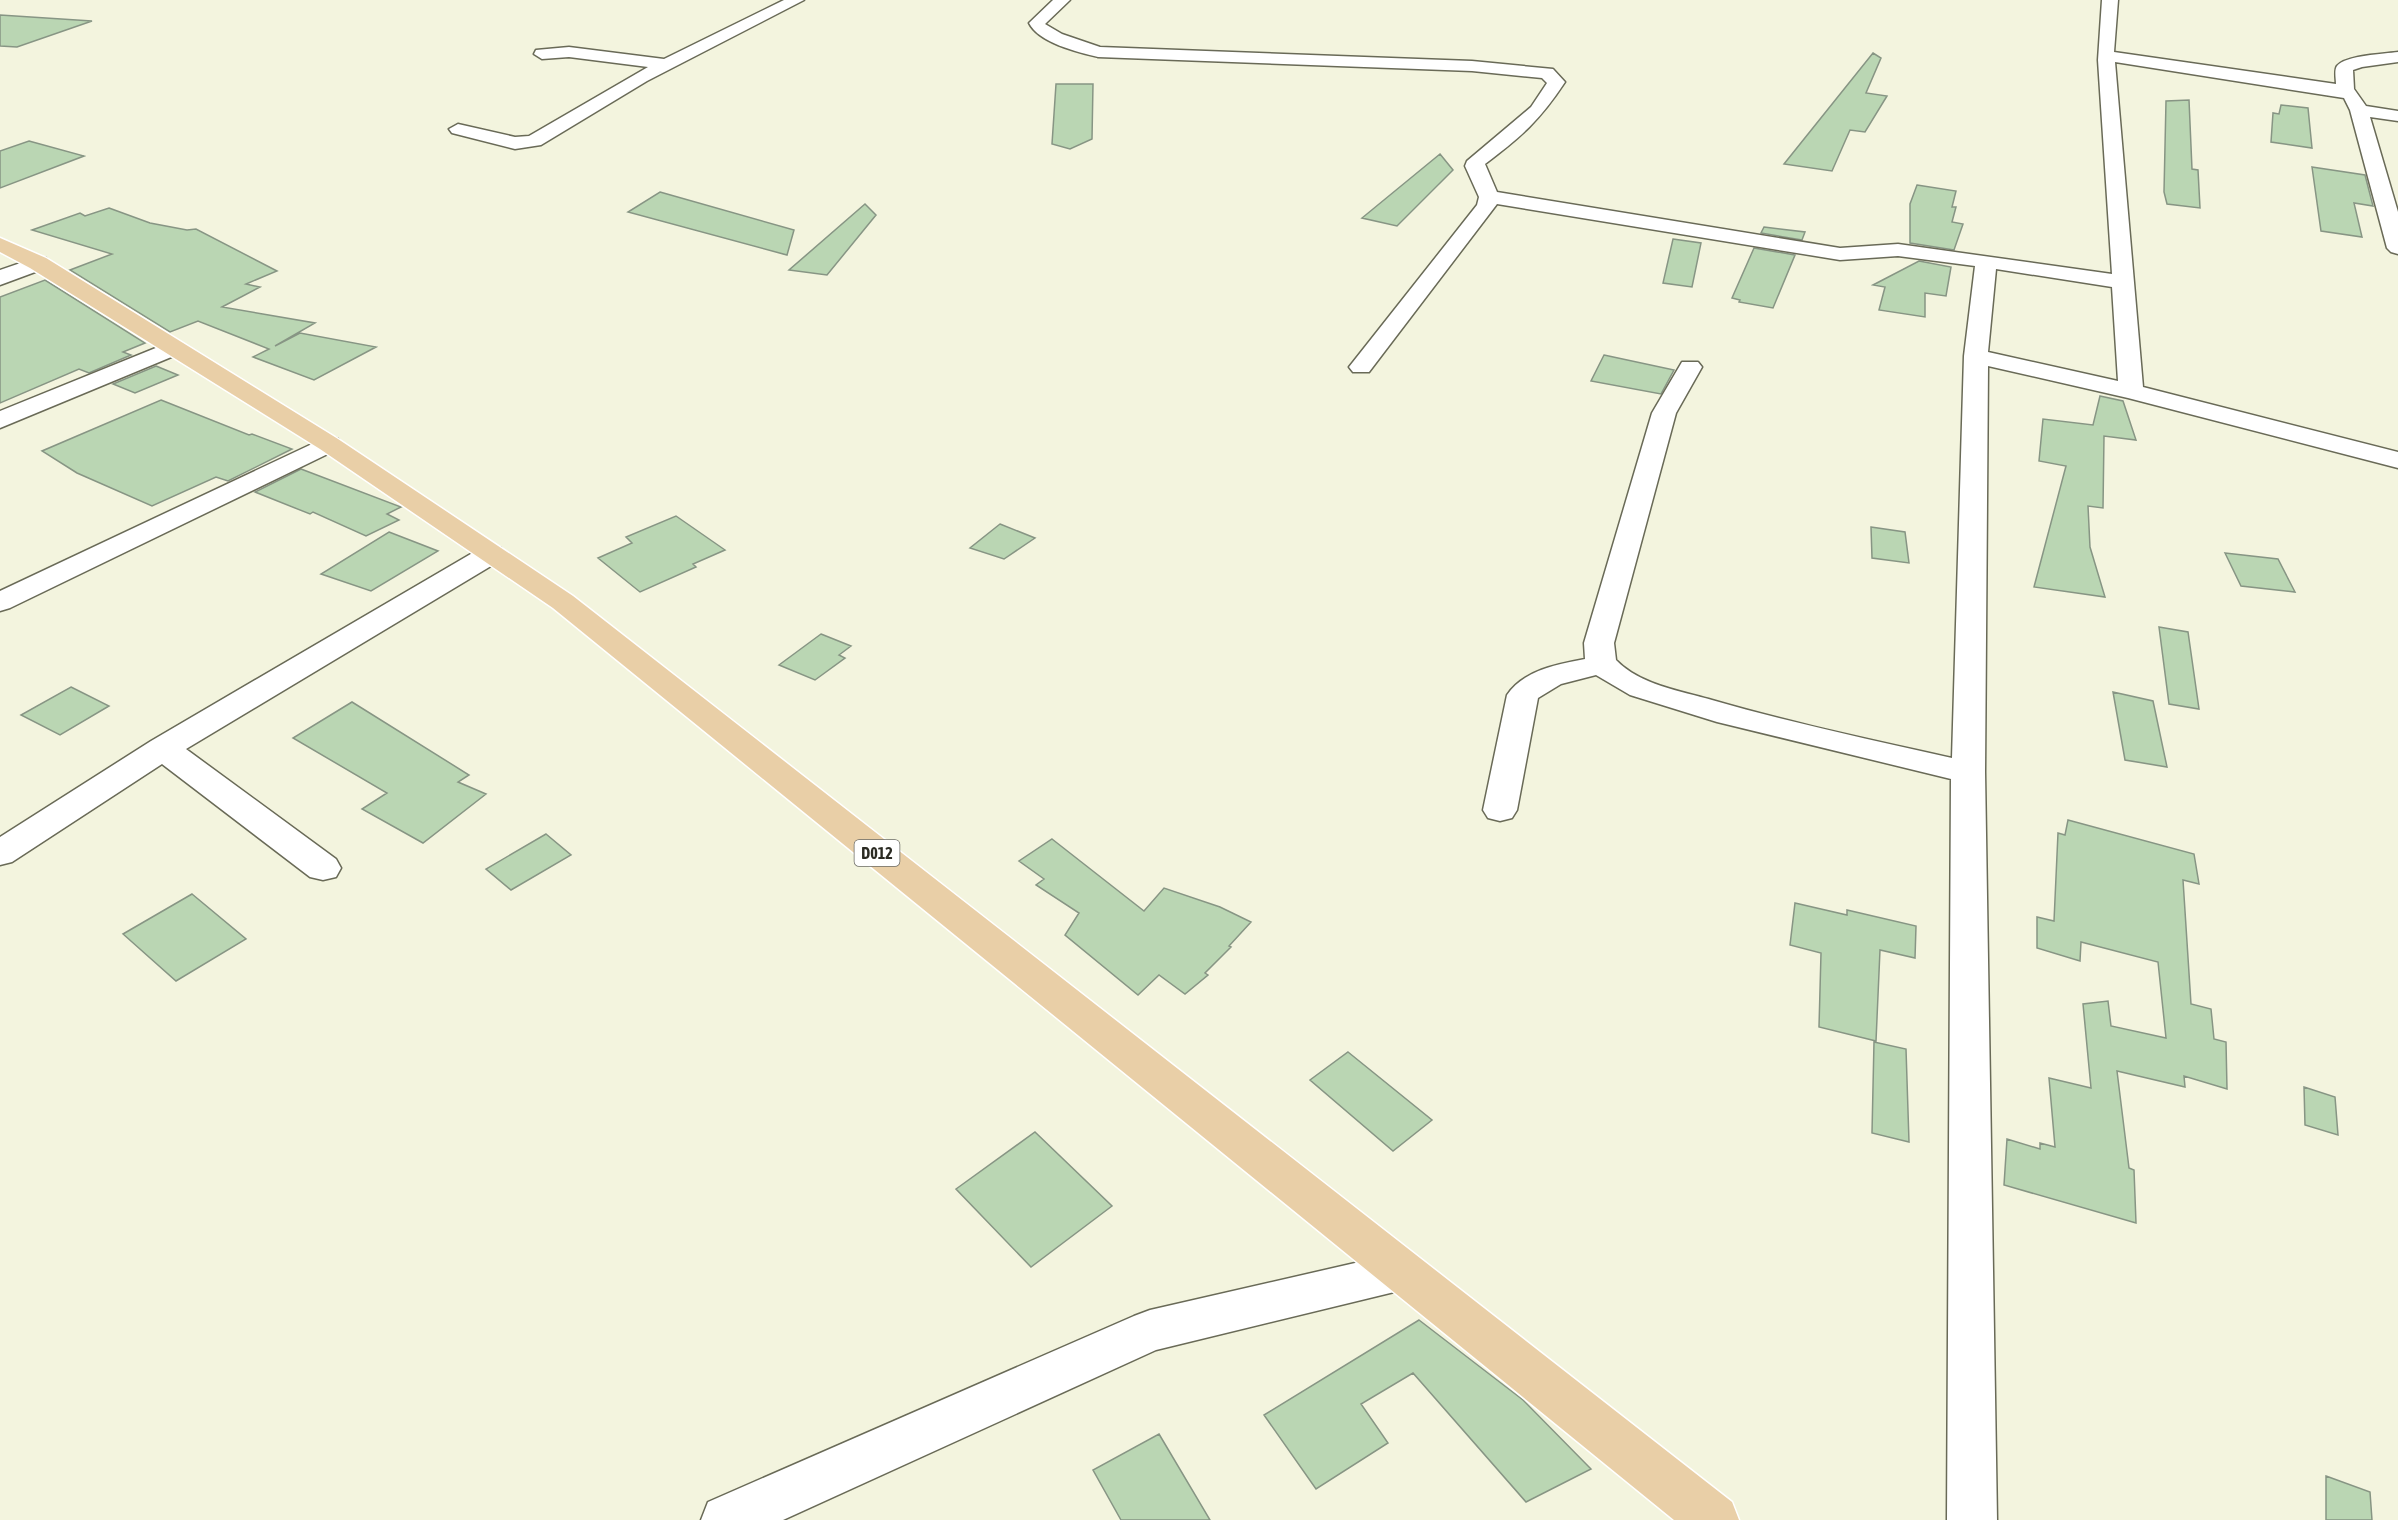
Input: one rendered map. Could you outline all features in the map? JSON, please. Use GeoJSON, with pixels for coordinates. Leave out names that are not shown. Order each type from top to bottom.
{"type":"FeatureCollection","features":[{"type":"Feature","properties":{"kind":"main road","name":"D012"},"geometry":{"type":"LineString","coordinates":[[1,267],[38,262],[329,444],[564,602],[1714,1520]]}},
{"type":"Feature","properties":{"kind":"street"},"geometry":{"type":"LineString","coordinates":[[1062,0],[1037,23],[1039,27],[1056,38],[1098,51],[1175,57],[1472,66],[1547,72],[1556,82],[1538,110],[1508,138],[1477,160],[1475,166],[1490,197],[1487,206],[1361,367]]}},
{"type":"Feature","properties":{"kind":"street"},"geometry":{"type":"LineString","coordinates":[[2110,0],[2112,20],[2106,57],[2131,391]]}},
{"type":"Feature","properties":{"kind":"street"},"geometry":{"type":"LineString","coordinates":[[758,1],[791,2]]}},
{"type":"Feature","properties":{"kind":"street"},"geometry":{"type":"LineString","coordinates":[[458,129],[515,144],[534,141],[664,64],[791,2]]}},
{"type":"Feature","properties":{"kind":"street"},"geometry":{"type":"LineString","coordinates":[[542,54],[569,52],[664,64]]}},
{"type":"Feature","properties":{"kind":"street"},"geometry":{"type":"LineString","coordinates":[[2106,57],[2344,91],[2351,95],[2359,110],[2389,190],[2398,248]]}},
{"type":"Feature","properties":{"kind":"street"},"geometry":{"type":"LineString","coordinates":[[2344,91],[2344,68],[2358,62],[2398,57]]}},
{"type":"Feature","properties":{"kind":"street"},"geometry":{"type":"LineString","coordinates":[[2359,110],[2398,116]]}},
{"type":"Feature","properties":{"kind":"street"},"geometry":{"type":"LineString","coordinates":[[1490,197],[1840,255],[1898,250],[2123,282]]}},
{"type":"Feature","properties":{"kind":"street"},"geometry":{"type":"LineString","coordinates":[[1972,1520],[1968,772],[1976,356],[1986,261]]}},
{"type":"Feature","properties":{"kind":"street"},"geometry":{"type":"LineString","coordinates":[[0,420],[173,348]]}},
{"type":"Feature","properties":{"kind":"street"},"geometry":{"type":"LineString","coordinates":[[1976,356],[2131,391],[2398,459]]}},
{"type":"Feature","properties":{"kind":"street"},"geometry":{"type":"LineString","coordinates":[[1690,367],[1664,413],[1599,643],[1599,657],[1603,665],[1615,676],[1652,692],[1741,719],[1968,772]]}},
{"type":"Feature","properties":{"kind":"street"},"geometry":{"type":"LineString","coordinates":[[0,602],[329,444]]}},
{"type":"Feature","properties":{"kind":"street"},"geometry":{"type":"LineString","coordinates":[[0,853],[163,748],[491,554]]}},
{"type":"Feature","properties":{"kind":"street"},"geometry":{"type":"LineString","coordinates":[[1500,810],[1524,695],[1536,683],[1554,675],[1603,665]]}},
{"type":"Feature","properties":{"kind":"street"},"geometry":{"type":"LineString","coordinates":[[163,748],[323,868]]}},
{"type":"Feature","properties":{"kind":"street"},"geometry":{"type":"LineString","coordinates":[[726,1520],[1150,1330],[1403,1272]]}},
{"type":"Feature","properties":{"kind":"building"},"geometry":{"type":"Polygon","coordinates":[[[0,15],[92,21],[17,47],[0,46],[0,15]]]}},
{"type":"Feature","properties":{"kind":"building"},"geometry":{"type":"Polygon","coordinates":[[[1873,53],[1881,58],[1866,93],[1887,96],[1865,132],[1850,130],[1832,171],[1784,164],[1873,53]]]}},
{"type":"Feature","properties":{"kind":"building"},"geometry":{"type":"Polygon","coordinates":[[[1056,84],[1093,84],[1092,139],[1070,149],[1052,144],[1056,84]]]}},
{"type":"Feature","properties":{"kind":"building"},"geometry":{"type":"Polygon","coordinates":[[[2189,100],[2192,169],[2198,170],[2200,208],[2167,204],[2164,192],[2166,101],[2189,100]]]}},
{"type":"Feature","properties":{"kind":"building"},"geometry":{"type":"Polygon","coordinates":[[[2281,105],[2308,108],[2312,148],[2271,142],[2273,113],[2279,114],[2281,105]]]}},
{"type":"Feature","properties":{"kind":"building"},"geometry":{"type":"Polygon","coordinates":[[[29,141],[84,156],[0,188],[0,151],[29,141]]]}},
{"type":"Feature","properties":{"kind":"building"},"geometry":{"type":"Polygon","coordinates":[[[1440,154],[1453,170],[1397,226],[1362,218],[1440,154]]]}},
{"type":"Feature","properties":{"kind":"building"},"geometry":{"type":"Polygon","coordinates":[[[2312,167],[2365,175],[2373,206],[2354,203],[2362,237],[2321,231],[2312,167]]]}},
{"type":"Feature","properties":{"kind":"building"},"geometry":{"type":"Polygon","coordinates":[[[1917,185],[1956,191],[1952,207],[1956,207],[1952,222],[1963,224],[1954,250],[1910,243],[1910,204],[1917,185]]]}},
{"type":"Feature","properties":{"kind":"building"},"geometry":{"type":"Polygon","coordinates":[[[660,192],[794,230],[787,255],[628,212],[660,192]]]}},
{"type":"Feature","properties":{"kind":"building"},"geometry":{"type":"Polygon","coordinates":[[[865,204],[876,215],[827,275],[789,270],[865,204]]]}},
{"type":"Feature","properties":{"kind":"building"},"geometry":{"type":"Polygon","coordinates":[[[109,208],[150,223],[187,230],[196,229],[277,271],[246,284],[260,287],[222,307],[315,323],[275,346],[300,333],[376,347],[314,380],[253,357],[269,349],[198,321],[170,332],[70,270],[112,254],[32,230],[80,213],[85,216],[109,208]]]}},
{"type":"Feature","properties":{"kind":"building"},"geometry":{"type":"Polygon","coordinates":[[[1764,227],[1805,232],[1802,240],[1761,233],[1764,227]]]}},
{"type":"Feature","properties":{"kind":"building"},"geometry":{"type":"Polygon","coordinates":[[[1673,239],[1701,243],[1692,287],[1663,283],[1673,239]]]}},
{"type":"Feature","properties":{"kind":"building"},"geometry":{"type":"Polygon","coordinates":[[[1754,248],[1795,255],[1773,308],[1739,302],[1740,300],[1732,298],[1754,248]]]}},
{"type":"Feature","properties":{"kind":"building"},"geometry":{"type":"Polygon","coordinates":[[[1919,261],[1951,267],[1946,296],[1925,293],[1925,317],[1879,310],[1885,287],[1873,285],[1919,261]]]}},
{"type":"Feature","properties":{"kind":"building"},"geometry":{"type":"Polygon","coordinates":[[[45,280],[145,343],[123,352],[131,355],[89,373],[79,369],[0,403],[0,297],[45,280]]]}},
{"type":"Feature","properties":{"kind":"building"},"geometry":{"type":"Polygon","coordinates":[[[1604,355],[1674,370],[1661,394],[1591,381],[1604,355]]]}},
{"type":"Feature","properties":{"kind":"building"},"geometry":{"type":"Polygon","coordinates":[[[156,366],[178,375],[135,393],[113,384],[156,366]]]}},
{"type":"Feature","properties":{"kind":"building"},"geometry":{"type":"Polygon","coordinates":[[[2100,396],[2123,401],[2136,440],[2104,436],[2103,508],[2088,506],[2090,547],[2105,597],[2034,587],[2066,466],[2039,461],[2043,419],[2093,425],[2100,396]]]}},
{"type":"Feature","properties":{"kind":"building"},"geometry":{"type":"Polygon","coordinates":[[[161,400],[249,435],[252,434],[292,449],[228,481],[216,477],[152,506],[77,473],[42,451],[161,400]]]}},
{"type":"Feature","properties":{"kind":"building"},"geometry":{"type":"Polygon","coordinates":[[[301,469],[401,507],[387,514],[399,520],[366,536],[313,512],[310,514],[255,492],[301,469]]]}},
{"type":"Feature","properties":{"kind":"building"},"geometry":{"type":"Polygon","coordinates":[[[676,516],[725,550],[693,564],[696,567],[640,592],[598,558],[632,543],[626,537],[676,516]]]}},
{"type":"Feature","properties":{"kind":"building"},"geometry":{"type":"Polygon","coordinates":[[[1000,524],[1035,538],[1004,559],[970,548],[1000,524]]]}},
{"type":"Feature","properties":{"kind":"building"},"geometry":{"type":"Polygon","coordinates":[[[1871,527],[1905,532],[1909,563],[1872,558],[1871,527]]]}},
{"type":"Feature","properties":{"kind":"building"},"geometry":{"type":"Polygon","coordinates":[[[389,532],[438,551],[371,591],[321,574],[389,532]]]}},
{"type":"Feature","properties":{"kind":"building"},"geometry":{"type":"Polygon","coordinates":[[[2225,553],[2278,559],[2295,592],[2241,586],[2225,553]]]}},
{"type":"Feature","properties":{"kind":"building"},"geometry":{"type":"Polygon","coordinates":[[[2159,627],[2188,632],[2199,709],[2169,704],[2159,627]]]}},
{"type":"Feature","properties":{"kind":"building"},"geometry":{"type":"Polygon","coordinates":[[[821,634],[851,646],[839,655],[845,658],[815,680],[779,665],[821,634]]]}},
{"type":"Feature","properties":{"kind":"building"},"geometry":{"type":"Polygon","coordinates":[[[71,687],[109,706],[60,735],[21,715],[71,687]]]}},
{"type":"Feature","properties":{"kind":"building"},"geometry":{"type":"Polygon","coordinates":[[[2113,692],[2153,701],[2167,767],[2125,760],[2113,692]]]}},
{"type":"Feature","properties":{"kind":"building"},"geometry":{"type":"Polygon","coordinates":[[[352,702],[469,775],[458,782],[486,794],[423,843],[362,809],[387,793],[293,738],[352,702]]]}},
{"type":"Feature","properties":{"kind":"building"},"geometry":{"type":"Polygon","coordinates":[[[2068,820],[2194,854],[2199,884],[2183,880],[2191,1004],[2211,1009],[2214,1039],[2226,1042],[2227,1089],[2184,1076],[2185,1087],[2117,1071],[2129,1168],[2134,1170],[2136,1223],[2004,1185],[2007,1139],[2040,1149],[2040,1143],[2055,1147],[2049,1078],[2091,1088],[2083,1004],[2108,1001],[2111,1026],[2166,1038],[2158,962],[2081,942],[2080,961],[2037,948],[2037,917],[2054,921],[2058,833],[2065,835],[2068,820]]]}},
{"type":"Feature","properties":{"kind":"building"},"geometry":{"type":"Polygon","coordinates":[[[546,834],[571,855],[511,890],[486,869],[546,834]]]}},
{"type":"Feature","properties":{"kind":"building"},"geometry":{"type":"Polygon","coordinates":[[[1052,839],[1144,911],[1164,888],[1220,907],[1251,922],[1229,946],[1231,947],[1205,973],[1208,975],[1185,994],[1159,975],[1138,995],[1065,935],[1079,913],[1036,885],[1044,879],[1019,861],[1052,839]]]}},
{"type":"Feature","properties":{"kind":"building"},"geometry":{"type":"Polygon","coordinates":[[[192,894],[246,939],[176,981],[123,934],[192,894]]]}},
{"type":"Feature","properties":{"kind":"building"},"geometry":{"type":"Polygon","coordinates":[[[1795,903],[1847,915],[1847,910],[1916,926],[1915,958],[1880,950],[1876,1041],[1819,1027],[1821,953],[1790,945],[1795,903]]]}},
{"type":"Feature","properties":{"kind":"building"},"geometry":{"type":"Polygon","coordinates":[[[1874,1042],[1906,1049],[1909,1142],[1872,1133],[1874,1042]]]}},
{"type":"Feature","properties":{"kind":"building"},"geometry":{"type":"Polygon","coordinates":[[[1348,1052],[1432,1120],[1393,1151],[1310,1080],[1348,1052]]]}},
{"type":"Feature","properties":{"kind":"building"},"geometry":{"type":"Polygon","coordinates":[[[2304,1087],[2335,1097],[2338,1135],[2305,1125],[2304,1087]]]}},
{"type":"Feature","properties":{"kind":"building"},"geometry":{"type":"Polygon","coordinates":[[[1035,1132],[1112,1206],[1031,1267],[956,1189],[1035,1132]]]}},
{"type":"Feature","properties":{"kind":"building"},"geometry":{"type":"Polygon","coordinates":[[[1419,1320],[1523,1400],[1591,1469],[1526,1502],[1413,1373],[1361,1404],[1388,1443],[1316,1489],[1264,1415],[1419,1320]]]}},
{"type":"Feature","properties":{"kind":"building"},"geometry":{"type":"Polygon","coordinates":[[[1159,1434],[1210,1520],[1121,1520],[1093,1470],[1159,1434]]]}},
{"type":"Feature","properties":{"kind":"building"},"geometry":{"type":"Polygon","coordinates":[[[2326,1476],[2370,1492],[2372,1520],[2326,1520],[2326,1476]]]}}]}
